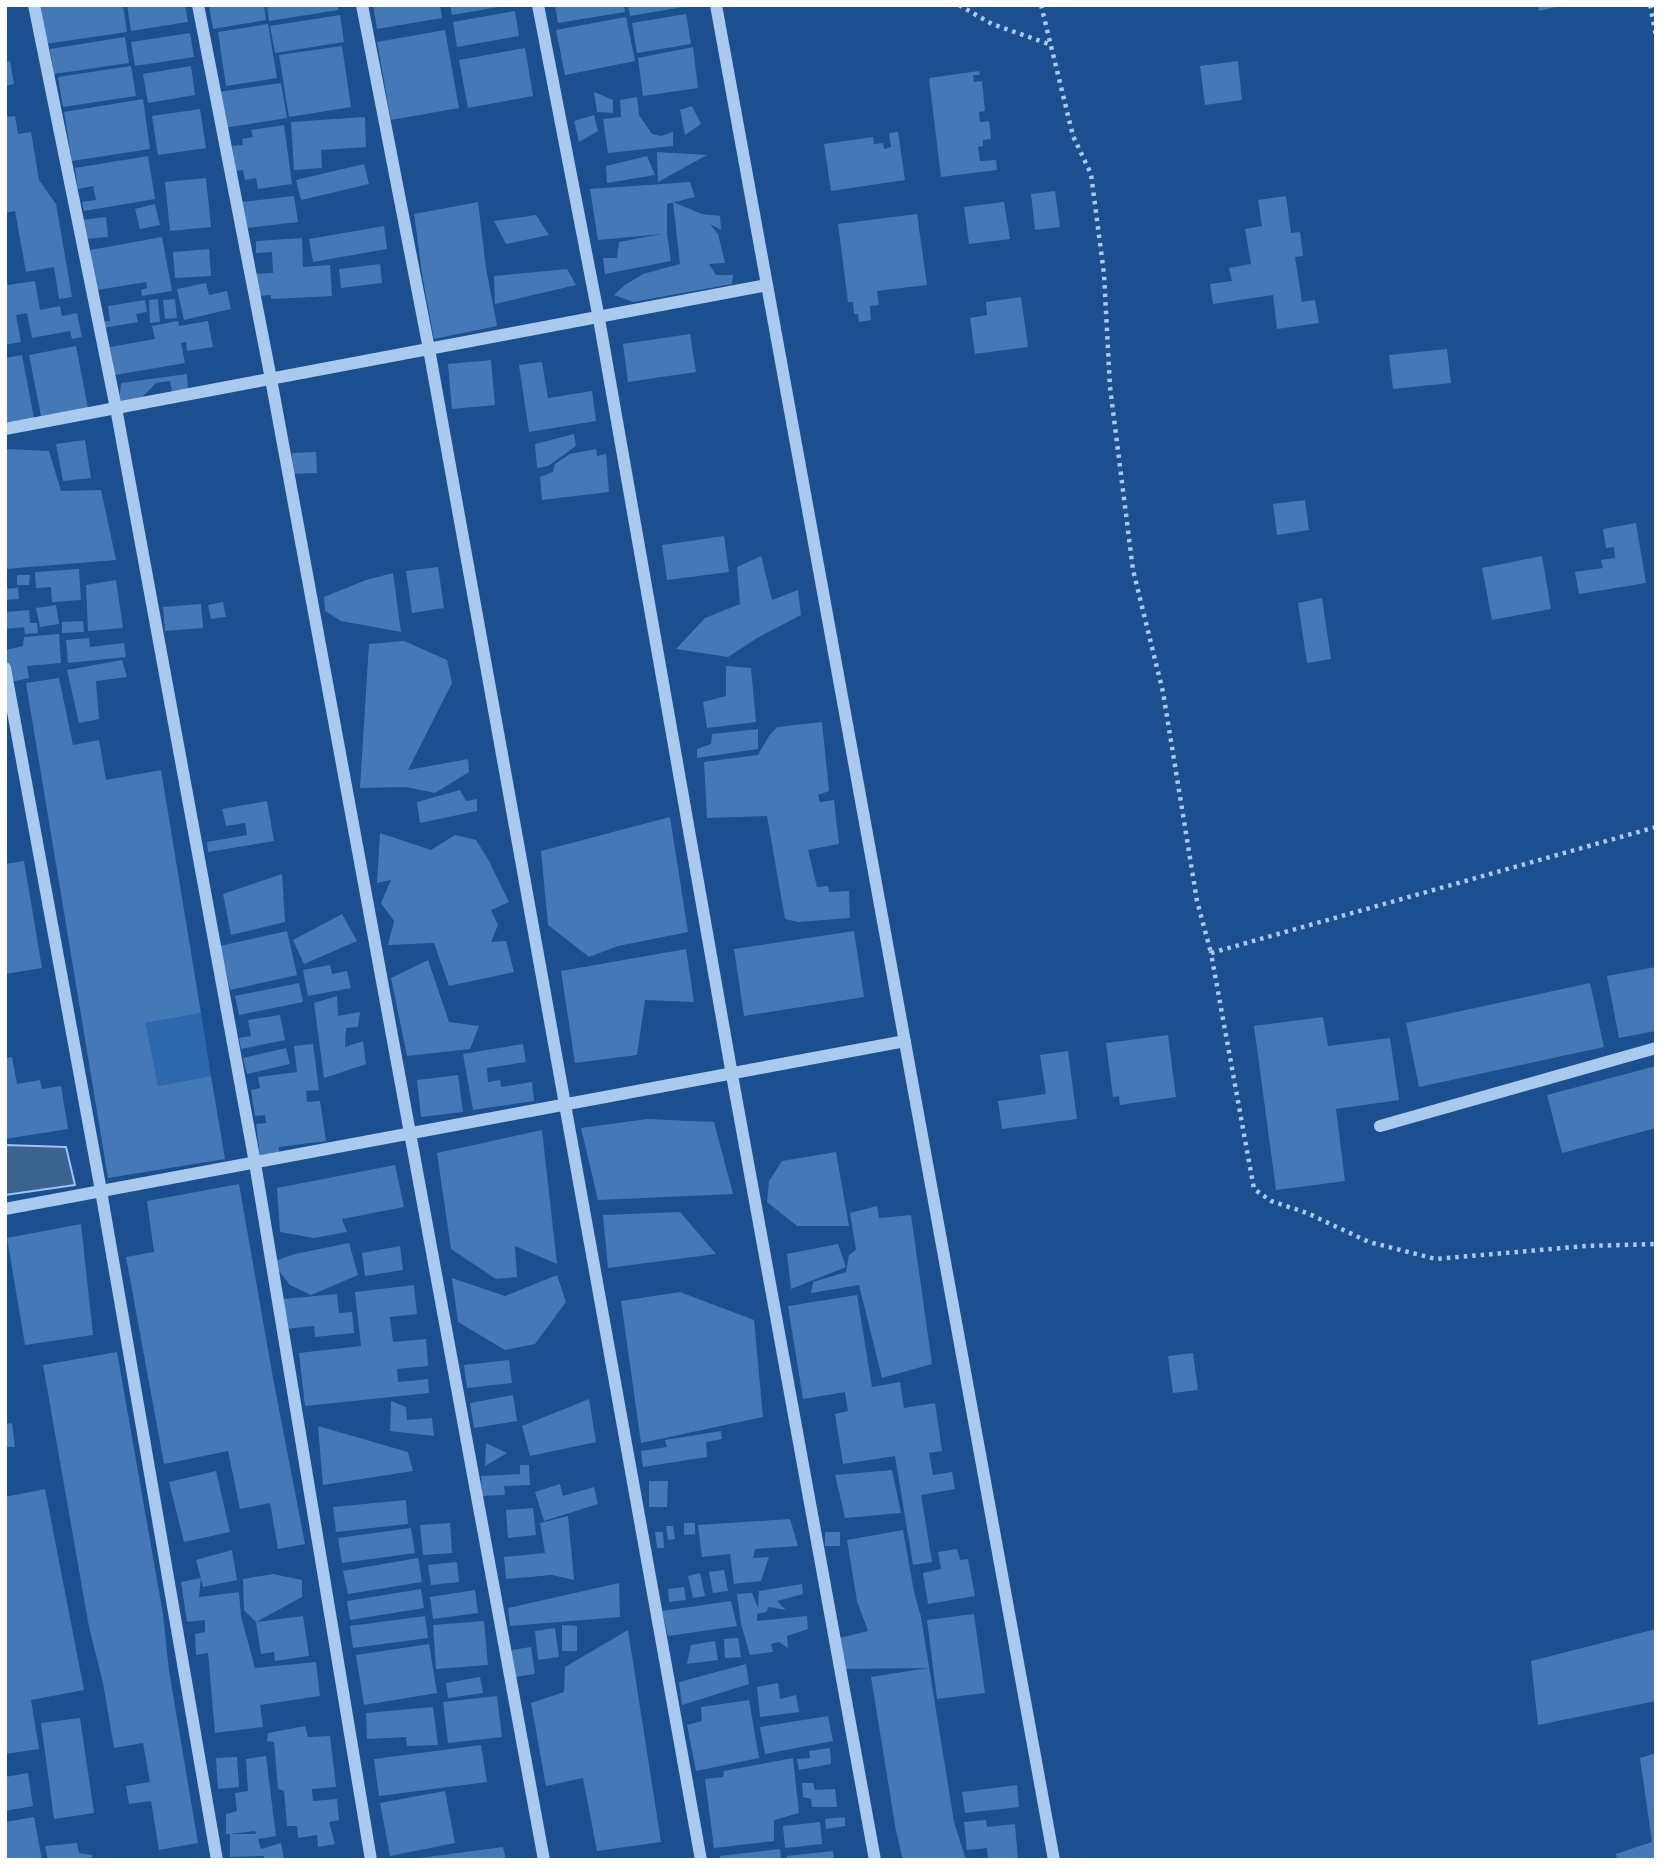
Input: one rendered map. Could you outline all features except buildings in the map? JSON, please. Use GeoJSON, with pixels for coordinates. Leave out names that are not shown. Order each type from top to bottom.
{"type":"FeatureCollection","features":[{"type":"Feature","properties":{"kind":"street"},"geometry":{"type":"LineString","coordinates":[[34,5],[116,408],[255,1163],[371,1860]]}},
{"type":"Feature","properties":{"kind":"street"},"geometry":{"type":"LineString","coordinates":[[198,5],[271,379],[544,1860]]}},
{"type":"Feature","properties":{"kind":"street"},"geometry":{"type":"LineString","coordinates":[[362,5],[429,349],[701,1860]]}},
{"type":"Feature","properties":{"kind":"street"},"geometry":{"type":"LineString","coordinates":[[538,5],[598,319],[875,1860]]}},
{"type":"Feature","properties":{"kind":"street"},"geometry":{"type":"LineString","coordinates":[[716,5],[1054,1860]]}},
{"type":"Feature","properties":{"kind":"street"},"geometry":{"type":"LineString","coordinates":[[5,429],[767,285]]}},
{"type":"Feature","properties":{"kind":"street"},"geometry":{"type":"LineString","coordinates":[[5,668],[101,1191],[217,1860]]}},
{"type":"Feature","properties":{"kind":"street"},"geometry":{"type":"LineString","coordinates":[[5,1209],[905,1041]]}},
{"type":"Feature","properties":{"kind":"street"},"geometry":{"type":"LineString","coordinates":[[1380,1126],[1656,1048]]}},
{"type":"Feature","properties":{"kind":"path"},"geometry":{"type":"LineString","coordinates":[[959,5],[992,24],[1050,44]]}},
{"type":"Feature","properties":{"kind":"path"},"geometry":{"type":"LineString","coordinates":[[1041,5],[1073,136],[1091,174],[1104,274],[1110,387],[1133,570],[1164,692],[1197,901],[1211,953],[1254,1189],[1270,1201],[1307,1213],[1369,1242],[1436,1259],[1586,1246],[1656,1244]]}},
{"type":"Feature","properties":{"kind":"path"},"geometry":{"type":"LineString","coordinates":[[1650,5],[1656,36]]}},
{"type":"Feature","properties":{"kind":"path"},"geometry":{"type":"LineString","coordinates":[[1211,953],[1656,827]]}},
{"type":"Feature","properties":{"kind":"shaded area"},"geometry":{"type":"Polygon","coordinates":[[[201,1013],[211,1076],[158,1086],[146,1023],[201,1013]]]}},
{"type":"Feature","properties":{"kind":"shaded area"},"geometry":{"type":"Polygon","coordinates":[[[5,1145],[66,1147],[75,1185],[5,1195],[5,1145]]]}}]}
